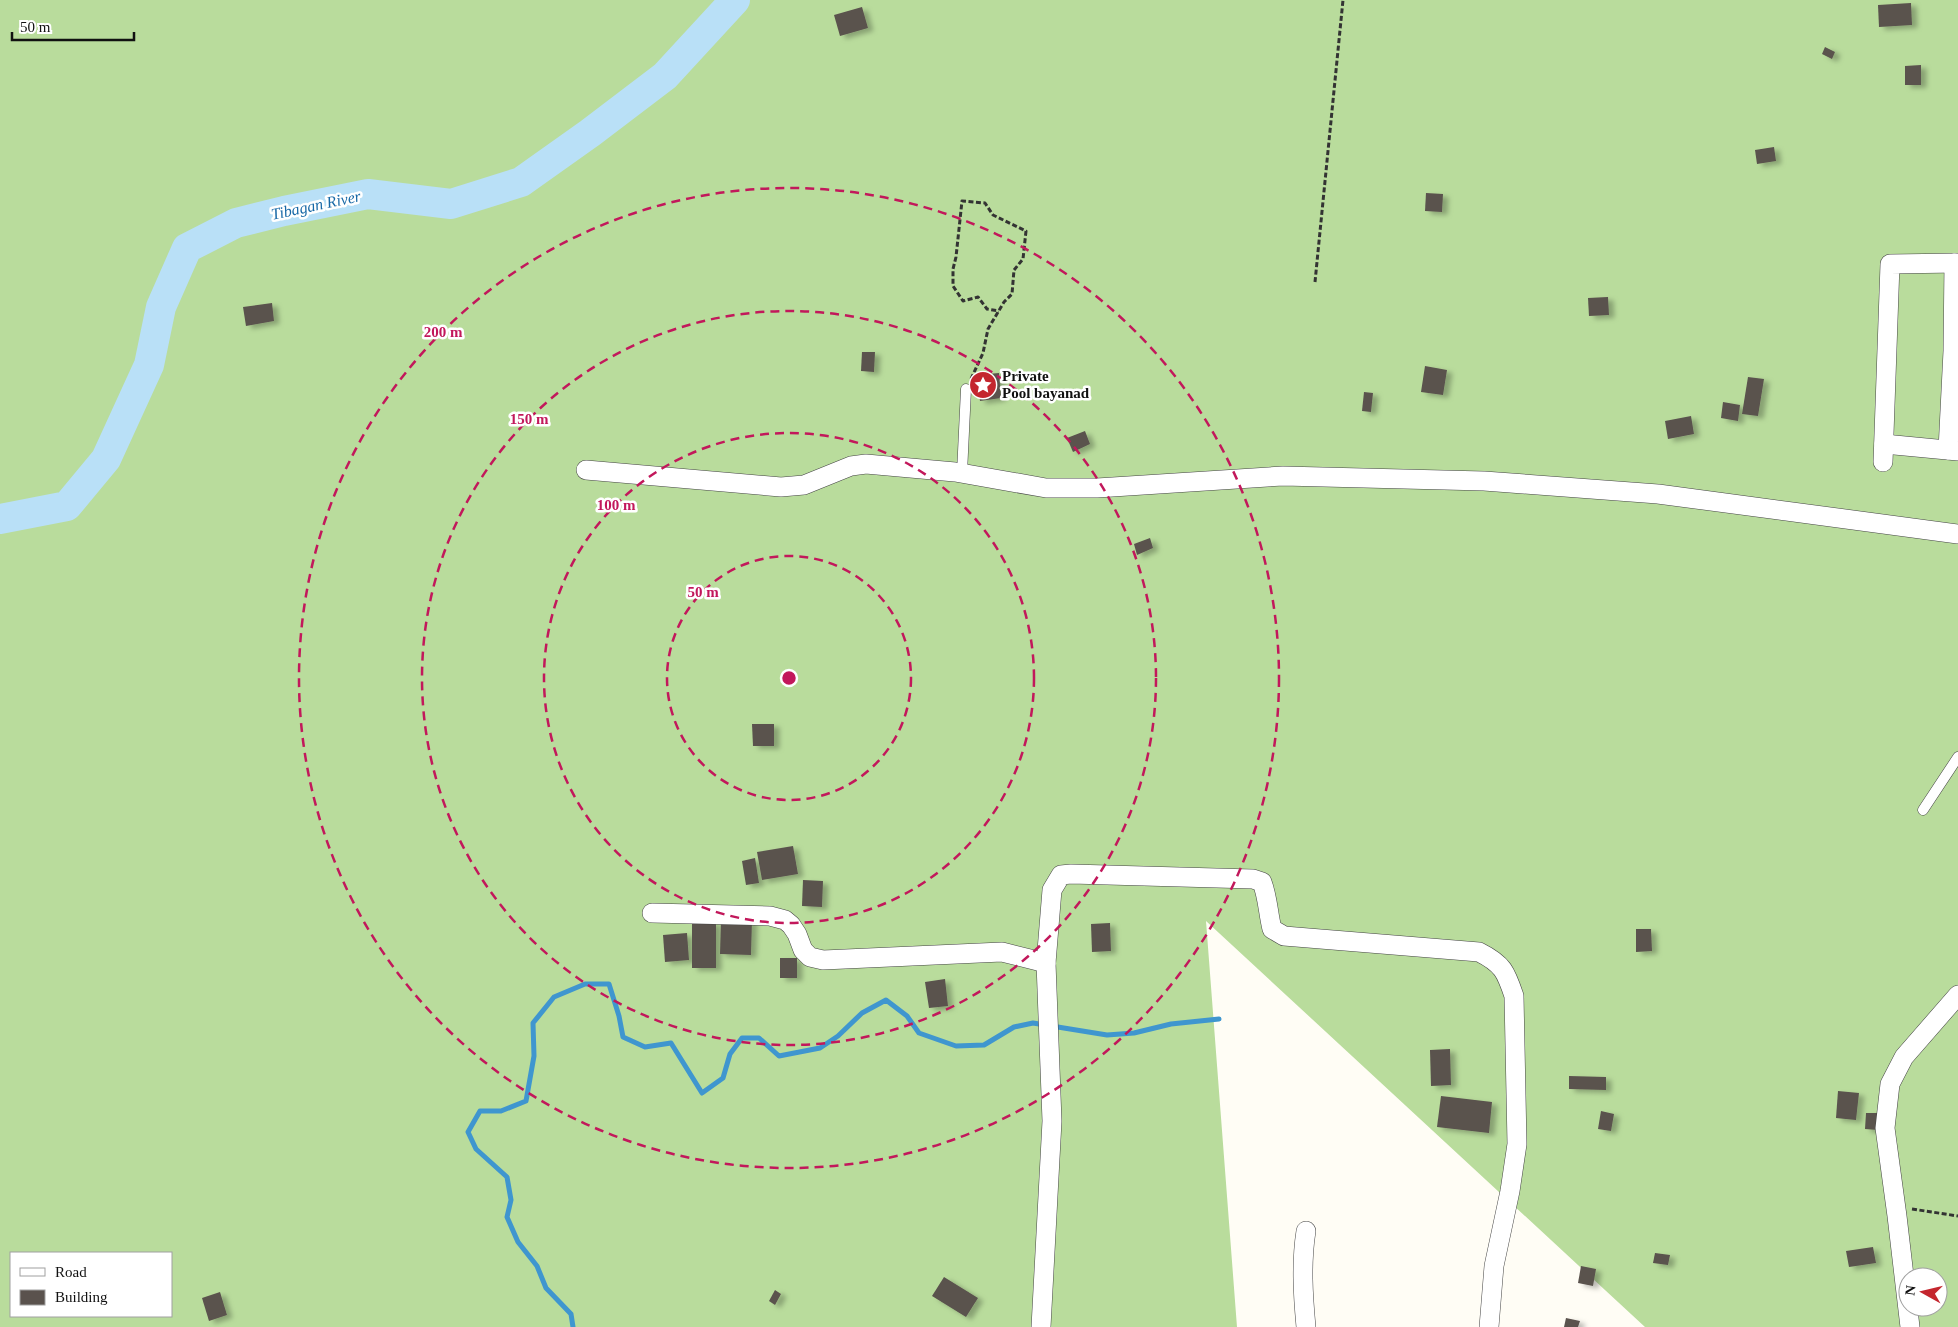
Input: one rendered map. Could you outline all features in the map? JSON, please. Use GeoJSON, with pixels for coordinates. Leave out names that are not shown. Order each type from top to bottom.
{"type":"FeatureCollection","features":[{"type":"Feature","properties":{"kind":"street"},"geometry":{"type":"LineString","coordinates":[[1956,263],[1953,350],[1953,451],[1883,453],[1890,264],[1956,263]]}},
{"type":"Feature","properties":{"kind":"street"},"geometry":{"type":"LineString","coordinates":[[586,470],[781,487],[804,485],[850,466],[866,464],[962,473],[1046,488],[1097,488],[1283,476],[1484,481],[1658,494],[1958,534]]}},
{"type":"Feature","properties":{"kind":"street"},"geometry":{"type":"LineString","coordinates":[[1041,1327],[1052,1121],[1046,963],[1052,890],[1061,875],[1070,874],[1252,879],[1262,882],[1267,896],[1268,915],[1272,929],[1284,936],[1479,952],[1496,960],[1508,978],[1514,996],[1516,1144],[1510,1190],[1494,1266],[1489,1327]]}},
{"type":"Feature","properties":{"kind":"street"},"geometry":{"type":"LineString","coordinates":[[652,913],[770,916],[778,918],[785,920],[791,925],[797,934],[803,950],[810,957],[823,960],[1002,952],[1046,963]]}},
{"type":"Feature","properties":{"kind":"street"},"geometry":{"type":"LineString","coordinates":[[1910,1327],[1885,1128],[1890,1084],[1904,1057],[1958,995]]}},
{"type":"Feature","properties":{"kind":"street"},"geometry":{"type":"LineString","coordinates":[[1306,1231],[1303,1251],[1303,1287],[1306,1327]]}},
{"type":"Feature","properties":{"kind":"lane"},"geometry":{"type":"LineString","coordinates":[[962,473],[966,389]]}},
{"type":"Feature","properties":{"kind":"lane"},"geometry":{"type":"LineString","coordinates":[[1923,810],[1958,757]]}},
{"type":"Feature","properties":{"kind":"path"},"geometry":{"type":"LineString","coordinates":[[1315,282],[1342,0]]}},
{"type":"Feature","properties":{"kind":"path"},"geometry":{"type":"LineString","coordinates":[[966,389],[983,353],[988,329],[1012,294],[1014,270],[1023,259],[1026,231],[993,215],[985,203],[962,201],[953,270],[954,286],[963,301],[978,298],[987,309],[999,311]]}},
{"type":"Feature","properties":{"kind":"path"},"geometry":{"type":"LineString","coordinates":[[1896,1207],[1958,1216]]}},
{"type":"Feature","properties":{"kind":"green space"},"geometry":{"type":"Polygon","coordinates":[[[0,0],[1958,0],[1958,1327],[1645,1327],[1206,921],[1237,1327],[0,1327],[0,0]]]}},
{"type":"Feature","properties":{"kind":"building"},"geometry":{"type":"Polygon","coordinates":[[[1911,3],[1912,25],[1879,27],[1878,5],[1911,3]]]}},
{"type":"Feature","properties":{"kind":"building"},"geometry":{"type":"Polygon","coordinates":[[[862,7],[868,28],[840,36],[834,15],[862,7]]]}},
{"type":"Feature","properties":{"kind":"building"},"geometry":{"type":"Polygon","coordinates":[[[1825,47],[1835,52],[1832,59],[1822,54],[1825,47]]]}},
{"type":"Feature","properties":{"kind":"building"},"geometry":{"type":"Polygon","coordinates":[[[1921,65],[1921,85],[1905,85],[1905,66],[1921,65]]]}},
{"type":"Feature","properties":{"kind":"building"},"geometry":{"type":"Polygon","coordinates":[[[1774,147],[1776,161],[1757,164],[1755,150],[1774,147]]]}},
{"type":"Feature","properties":{"kind":"building"},"geometry":{"type":"Polygon","coordinates":[[[1426,193],[1443,194],[1442,212],[1425,211],[1426,193]]]}},
{"type":"Feature","properties":{"kind":"building"},"geometry":{"type":"Polygon","coordinates":[[[1608,297],[1609,315],[1589,316],[1588,298],[1608,297]]]}},
{"type":"Feature","properties":{"kind":"building"},"geometry":{"type":"Polygon","coordinates":[[[272,303],[274,321],[246,326],[243,307],[272,303]]]}},
{"type":"Feature","properties":{"kind":"building"},"geometry":{"type":"Polygon","coordinates":[[[862,352],[875,352],[874,372],[861,371],[862,352]]]}},
{"type":"Feature","properties":{"kind":"building"},"geometry":{"type":"Polygon","coordinates":[[[1425,366],[1447,370],[1443,395],[1421,392],[1425,366]]]}},
{"type":"Feature","properties":{"kind":"building"},"geometry":{"type":"Polygon","coordinates":[[[999,373],[1001,398],[980,401],[977,375],[999,373]]]}},
{"type":"Feature","properties":{"kind":"building"},"geometry":{"type":"Polygon","coordinates":[[[1748,377],[1764,379],[1758,416],[1742,414],[1748,377]]]}},
{"type":"Feature","properties":{"kind":"building"},"geometry":{"type":"Polygon","coordinates":[[[1364,392],[1373,393],[1371,412],[1362,411],[1364,392]]]}},
{"type":"Feature","properties":{"kind":"building"},"geometry":{"type":"Polygon","coordinates":[[[1723,402],[1740,405],[1738,421],[1721,418],[1723,402]]]}},
{"type":"Feature","properties":{"kind":"building"},"geometry":{"type":"Polygon","coordinates":[[[1691,416],[1694,434],[1668,439],[1665,421],[1691,416]]]}},
{"type":"Feature","properties":{"kind":"building"},"geometry":{"type":"Polygon","coordinates":[[[1085,431],[1090,444],[1073,452],[1067,438],[1085,431]]]}},
{"type":"Feature","properties":{"kind":"building"},"geometry":{"type":"Polygon","coordinates":[[[1150,538],[1153,548],[1137,555],[1134,544],[1150,538]]]}},
{"type":"Feature","properties":{"kind":"building"},"geometry":{"type":"Polygon","coordinates":[[[752,724],[774,724],[774,746],[753,746],[752,724]]]}},
{"type":"Feature","properties":{"kind":"building"},"geometry":{"type":"Polygon","coordinates":[[[793,846],[798,874],[762,880],[757,852],[793,846]]]}},
{"type":"Feature","properties":{"kind":"building"},"geometry":{"type":"Polygon","coordinates":[[[755,858],[759,883],[746,885],[742,861],[755,858]]]}},
{"type":"Feature","properties":{"kind":"building"},"geometry":{"type":"Polygon","coordinates":[[[803,880],[823,881],[822,907],[802,906],[803,880]]]}},
{"type":"Feature","properties":{"kind":"building"},"geometry":{"type":"Polygon","coordinates":[[[721,918],[752,920],[751,955],[720,954],[721,918]]]}},
{"type":"Feature","properties":{"kind":"building"},"geometry":{"type":"Polygon","coordinates":[[[692,922],[716,922],[716,968],[692,968],[692,922]]]}},
{"type":"Feature","properties":{"kind":"building"},"geometry":{"type":"Polygon","coordinates":[[[1110,923],[1111,951],[1092,952],[1091,924],[1110,923]]]}},
{"type":"Feature","properties":{"kind":"building"},"geometry":{"type":"Polygon","coordinates":[[[1636,929],[1651,929],[1652,951],[1636,952],[1636,929]]]}},
{"type":"Feature","properties":{"kind":"building"},"geometry":{"type":"Polygon","coordinates":[[[687,933],[689,960],[665,962],[663,935],[687,933]]]}},
{"type":"Feature","properties":{"kind":"building"},"geometry":{"type":"Polygon","coordinates":[[[780,958],[797,958],[797,978],[780,978],[780,958]]]}},
{"type":"Feature","properties":{"kind":"building"},"geometry":{"type":"Polygon","coordinates":[[[945,979],[948,1006],[929,1008],[925,982],[945,979]]]}},
{"type":"Feature","properties":{"kind":"building"},"geometry":{"type":"Polygon","coordinates":[[[1450,1049],[1451,1085],[1431,1086],[1430,1050],[1450,1049]]]}},
{"type":"Feature","properties":{"kind":"building"},"geometry":{"type":"Polygon","coordinates":[[[1569,1076],[1606,1077],[1606,1090],[1569,1089],[1569,1076]]]}},
{"type":"Feature","properties":{"kind":"building"},"geometry":{"type":"Polygon","coordinates":[[[1838,1091],[1859,1093],[1856,1120],[1836,1118],[1838,1091]]]}},
{"type":"Feature","properties":{"kind":"building"},"geometry":{"type":"Polygon","coordinates":[[[1441,1096],[1492,1102],[1489,1133],[1437,1127],[1441,1096]]]}},
{"type":"Feature","properties":{"kind":"building"},"geometry":{"type":"Polygon","coordinates":[[[1601,1111],[1614,1114],[1611,1131],[1598,1129],[1601,1111]]]}},
{"type":"Feature","properties":{"kind":"building"},"geometry":{"type":"Polygon","coordinates":[[[1866,1113],[1879,1113],[1878,1130],[1865,1129],[1866,1113]]]}},
{"type":"Feature","properties":{"kind":"building"},"geometry":{"type":"Polygon","coordinates":[[[1873,1247],[1876,1263],[1849,1267],[1846,1251],[1873,1247]]]}},
{"type":"Feature","properties":{"kind":"building"},"geometry":{"type":"Polygon","coordinates":[[[1655,1253],[1670,1255],[1668,1265],[1653,1263],[1655,1253]]]}},
{"type":"Feature","properties":{"kind":"building"},"geometry":{"type":"Polygon","coordinates":[[[1581,1266],[1596,1269],[1593,1286],[1578,1283],[1581,1266]]]}},
{"type":"Feature","properties":{"kind":"building"},"geometry":{"type":"Polygon","coordinates":[[[944,1277],[978,1298],[966,1317],[932,1296],[944,1277]]]}},
{"type":"Feature","properties":{"kind":"building"},"geometry":{"type":"Polygon","coordinates":[[[775,1290],[781,1294],[775,1305],[769,1301],[775,1290]]]}},
{"type":"Feature","properties":{"kind":"building"},"geometry":{"type":"Polygon","coordinates":[[[220,1292],[227,1315],[209,1321],[202,1298],[220,1292]]]}},
{"type":"Feature","properties":{"kind":"building"},"geometry":{"type":"Polygon","coordinates":[[[1566,1318],[1580,1321],[1578,1327],[1564,1327],[1566,1318]]]}},
{"type":"Feature","properties":{"kind":"waterway","name":"Tibagan River"},"geometry":{"type":"LineString","coordinates":[[0,519],[67,506],[106,459],[149,365],[161,307],[187,248],[236,223],[368,194],[451,204],[521,182],[665,76],[735,0]]}},
{"type":"Feature","properties":{"kind":"waterway"},"geometry":{"type":"LineString","coordinates":[[573,1327],[571,1314],[546,1288],[537,1266],[518,1242],[507,1217],[511,1200],[507,1177],[476,1149],[468,1132],[480,1111],[501,1111],[526,1101],[534,1056],[533,1023],[554,997],[585,984],[609,984],[623,1037],[645,1047],[671,1043],[702,1093],[723,1078],[730,1054],[742,1038],[759,1038],[779,1056],[820,1048],[838,1036],[862,1013],[886,1000],[907,1016],[919,1033],[956,1046],[984,1045],[1014,1027],[1033,1023],[1107,1035],[1134,1033],[1171,1024],[1219,1019]]}},
{"type":"Feature","properties":{"kind":"place","name":"Private Pool bayanad"},"geometry":{"type":"Point","coordinates":[983,385]}}]}
